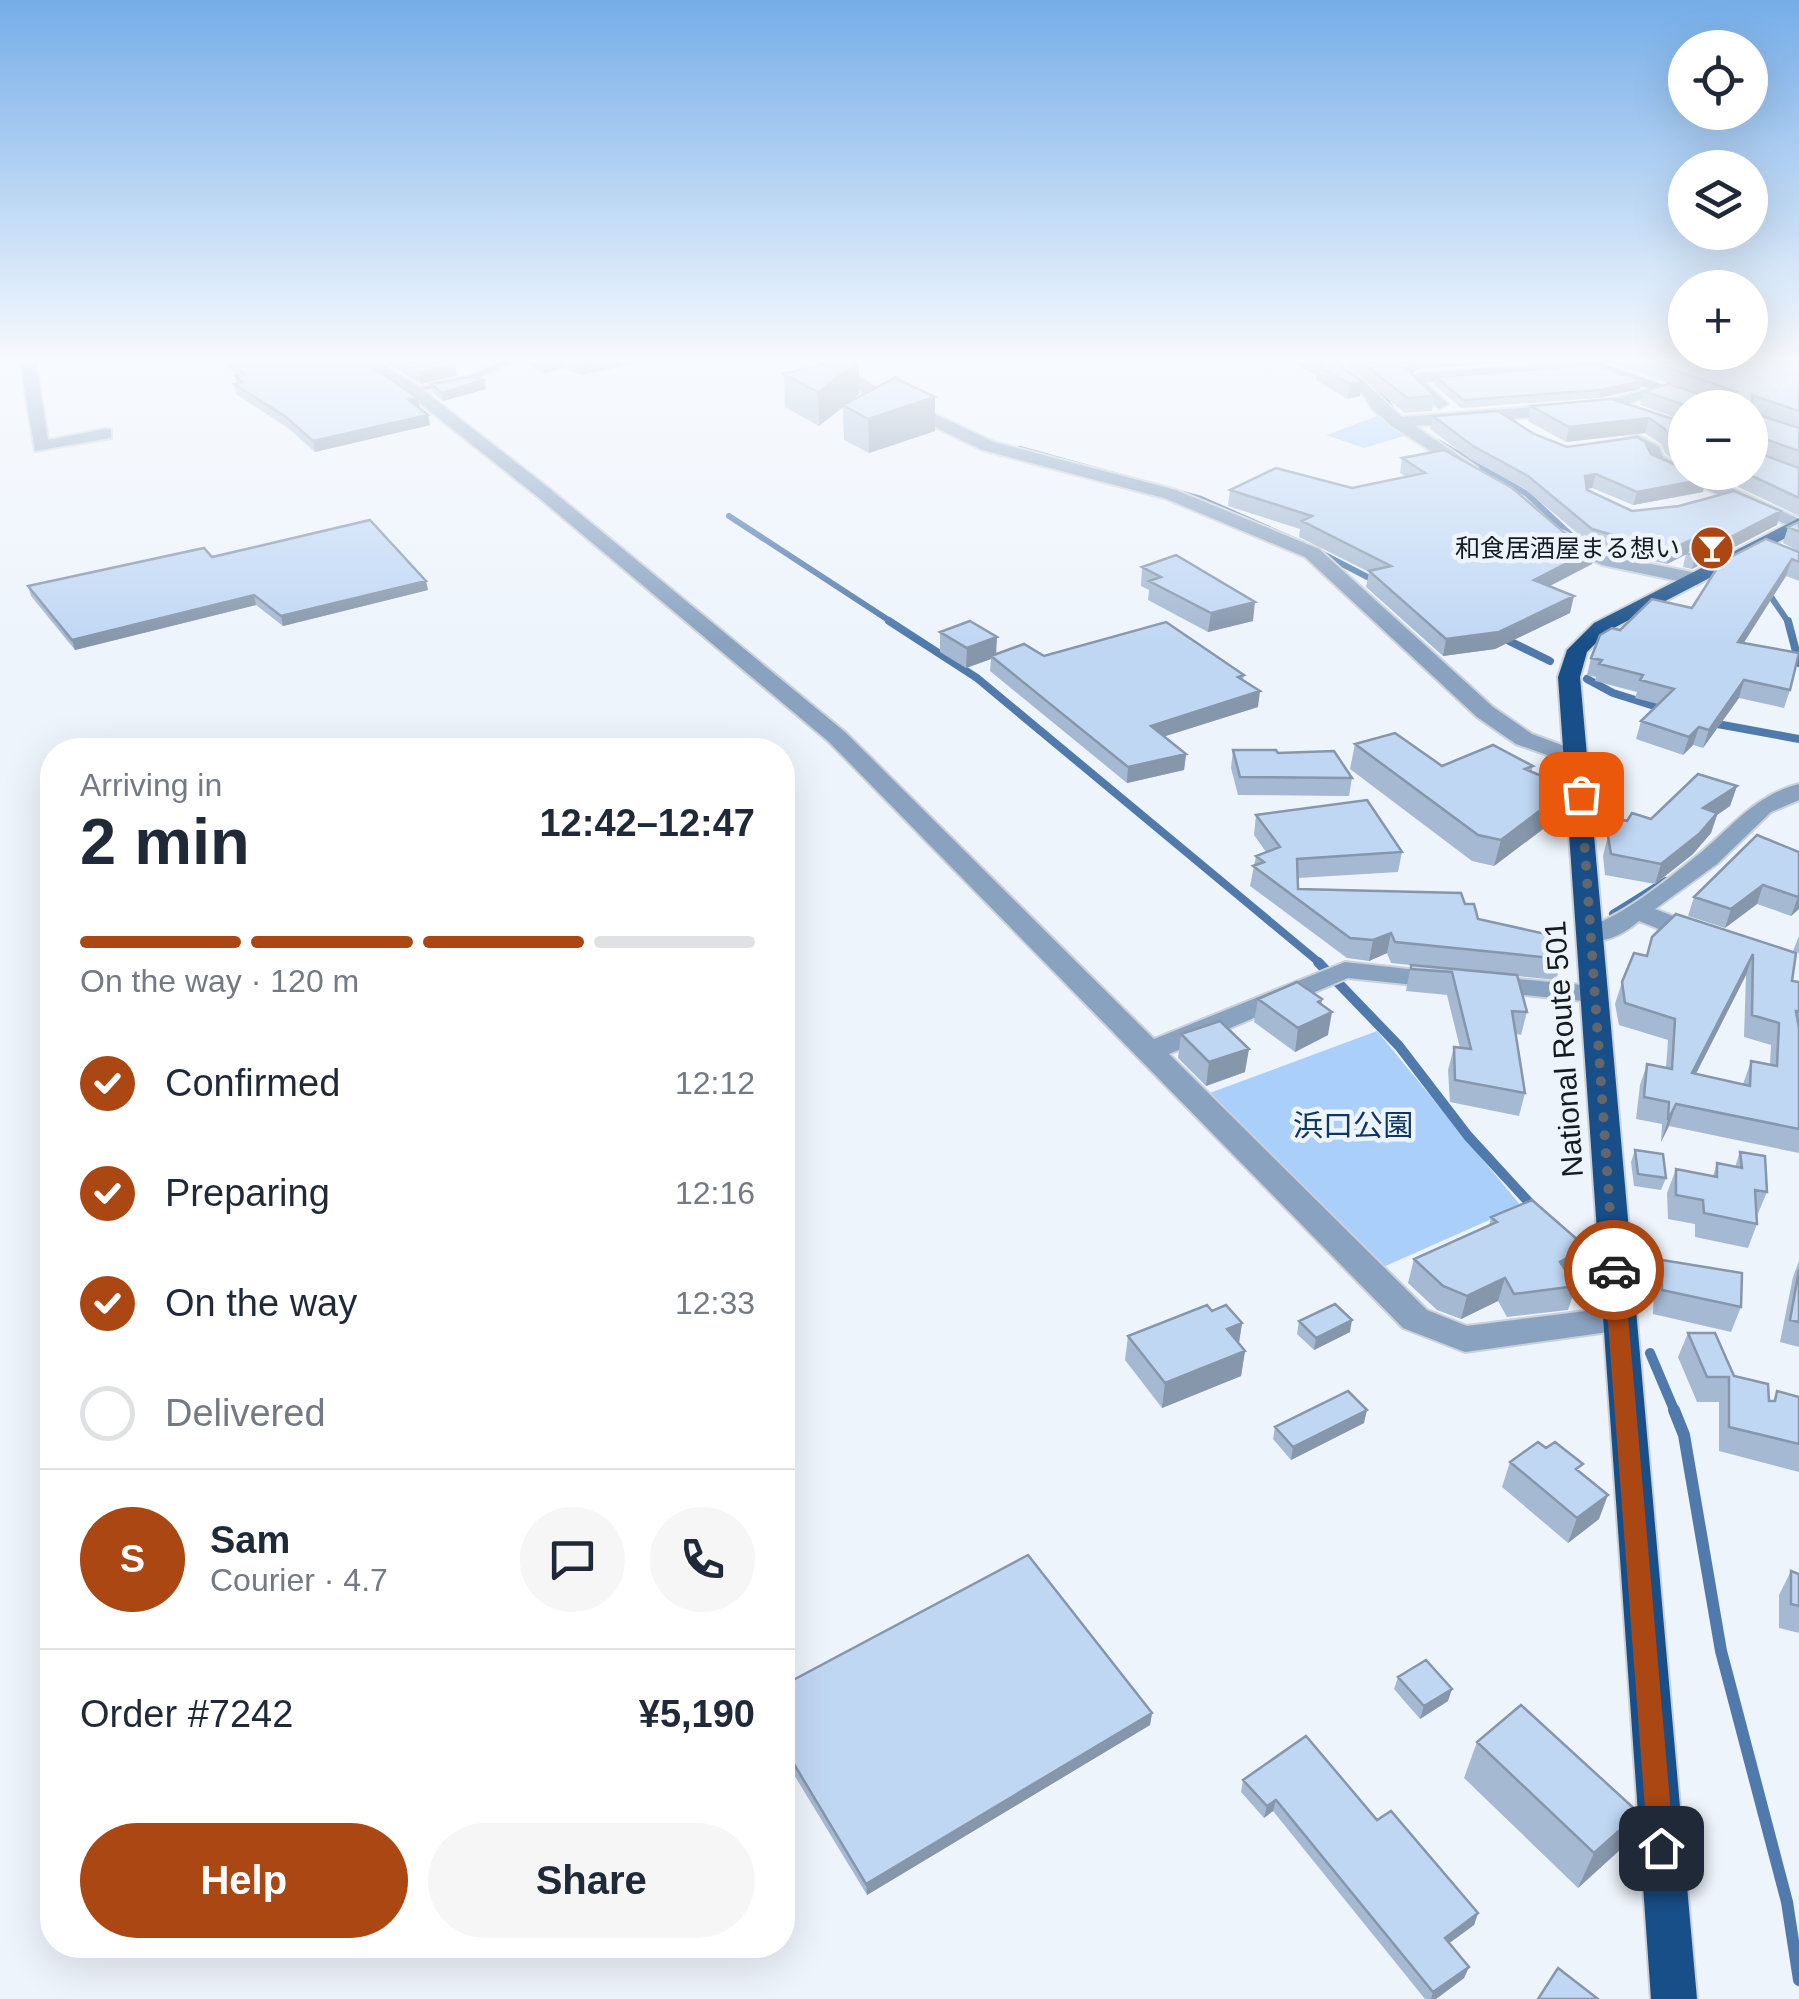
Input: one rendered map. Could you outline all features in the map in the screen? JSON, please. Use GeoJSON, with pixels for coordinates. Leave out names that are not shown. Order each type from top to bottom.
{"type":"FeatureCollection","features":[{"type":"Feature","properties":{"kind":"highway","name":"National Route 501"},"geometry":{"type":"LineString","coordinates":[[1674,1999],[1570,677],[1577,650],[1601,627],[1697,579],[1775,550],[1798,525]]}},
{"type":"Feature","properties":{"kind":"street"},"geometry":{"type":"LineString","coordinates":[[496,455],[837,737],[1415,1319],[1464,1339],[1618,1320]]}},
{"type":"Feature","properties":{"kind":"street"},"geometry":{"type":"LineString","coordinates":[[1023,455],[1170,494],[1312,552],[1485,712],[1524,739],[1578,759]]}},
{"type":"Feature","properties":{"kind":"street"},"geometry":{"type":"LineString","coordinates":[[1451,455],[1482,478]]}},
{"type":"Feature","properties":{"kind":"street"},"geometry":{"type":"LineString","coordinates":[[1654,455],[1655,460],[1798,525]]}},
{"type":"Feature","properties":{"kind":"street"},"geometry":{"type":"LineString","coordinates":[[1704,502],[1734,495]]}},
{"type":"Feature","properties":{"kind":"street"},"geometry":{"type":"LineString","coordinates":[[1541,518],[1580,550],[1639,568],[1697,579]]}},
{"type":"Feature","properties":{"kind":"street"},"geometry":{"type":"LineString","coordinates":[[1592,934],[1615,928],[1708,859],[1762,807],[1799,791]]}},
{"type":"Feature","properties":{"kind":"street"},"geometry":{"type":"LineString","coordinates":[[1636,911],[1732,946]]}},
{"type":"Feature","properties":{"kind":"street"},"geometry":{"type":"LineString","coordinates":[[1146,1052],[1345,970],[1593,994]]}},
{"type":"Feature","properties":{"kind":"green space","name":"浜口公園"},"geometry":{"type":"Polygon","coordinates":[[[1377,1031],[1521,1206],[1381,1268],[1207,1094],[1377,1031]]]}},
{"type":"Feature","properties":{"kind":"building"},"geometry":{"type":"Polygon","coordinates":[[[1453,455],[1512,488],[1574,541],[1596,548],[1534,580],[1574,596],[1499,632],[1446,639],[1369,571],[1391,566],[1302,521],[1312,516],[1230,490],[1276,468],[1352,488],[1425,473],[1402,458],[1453,455]]]}},
{"type":"Feature","properties":{"kind":"building"},"geometry":{"type":"Polygon","coordinates":[[[1490,455],[1654,455],[1668,462],[1668,486],[1637,492],[1596,474],[1585,476],[1587,490],[1632,511],[1679,506],[1734,491],[1781,511],[1696,555],[1686,553],[1707,532],[1670,550],[1592,529],[1528,476],[1490,455]]]}},
{"type":"Feature","properties":{"kind":"building"},"geometry":{"type":"Polygon","coordinates":[[[1768,457],[1799,468],[1799,498],[1768,483],[1768,457]]]}},
{"type":"Feature","properties":{"kind":"building"},"geometry":{"type":"Polygon","coordinates":[[[370,520],[426,581],[281,616],[254,595],[72,640],[28,586],[204,548],[212,557],[370,520]]]}},
{"type":"Feature","properties":{"kind":"building"},"geometry":{"type":"Polygon","coordinates":[[[1766,539],[1799,552],[1799,562],[1792,559],[1738,642],[1799,653],[1790,690],[1744,680],[1709,730],[1699,727],[1689,737],[1641,721],[1674,689],[1640,680],[1643,675],[1599,664],[1602,660],[1591,658],[1600,635],[1612,628],[1620,630],[1652,599],[1692,608],[1721,562],[1766,539]]]}},
{"type":"Feature","properties":{"kind":"building"},"geometry":{"type":"Polygon","coordinates":[[[1176,555],[1255,602],[1211,613],[1149,581],[1161,577],[1142,567],[1176,555]]]}},
{"type":"Feature","properties":{"kind":"building"},"geometry":{"type":"Polygon","coordinates":[[[970,621],[997,637],[967,648],[940,632],[970,621]]]}},
{"type":"Feature","properties":{"kind":"building"},"geometry":{"type":"Polygon","coordinates":[[[1166,622],[1244,675],[1238,677],[1260,691],[1151,726],[1186,754],[1128,767],[991,656],[1024,644],[1044,656],[1166,622]]]}},
{"type":"Feature","properties":{"kind":"building"},"geometry":{"type":"Polygon","coordinates":[[[1395,733],[1442,766],[1493,745],[1533,766],[1525,769],[1563,785],[1555,791],[1562,794],[1501,840],[1478,835],[1355,744],[1395,733]]]}},
{"type":"Feature","properties":{"kind":"building"},"geometry":{"type":"Polygon","coordinates":[[[1233,750],[1334,751],[1352,778],[1240,777],[1233,750]]]}},
{"type":"Feature","properties":{"kind":"building"},"geometry":{"type":"Polygon","coordinates":[[[1698,774],[1737,786],[1703,808],[1717,813],[1699,834],[1661,864],[1611,854],[1608,836],[1620,819],[1627,821],[1632,813],[1651,819],[1698,774]]]}},
{"type":"Feature","properties":{"kind":"building"},"geometry":{"type":"Polygon","coordinates":[[[1367,800],[1402,852],[1297,859],[1298,889],[1461,893],[1465,904],[1474,904],[1478,919],[1564,938],[1562,959],[1395,942],[1391,933],[1373,940],[1350,938],[1253,866],[1264,862],[1256,856],[1280,847],[1256,815],[1367,800]]]}},
{"type":"Feature","properties":{"kind":"building"},"geometry":{"type":"Polygon","coordinates":[[[1757,835],[1799,852],[1798,897],[1763,885],[1731,909],[1694,897],[1757,835]]]}},
{"type":"Feature","properties":{"kind":"building"},"geometry":{"type":"Polygon","coordinates":[[[1676,914],[1796,953],[1792,981],[1799,982],[1799,1129],[1676,1104],[1668,1120],[1669,1102],[1644,1097],[1647,1064],[1672,1069],[1675,1019],[1625,1003],[1622,982],[1634,953],[1647,956],[1652,937],[1676,914]],[[1753,954],[1692,1073],[1750,1086],[1751,1061],[1777,1066],[1779,1023],[1752,1015],[1753,954]]]}},
{"type":"Feature","properties":{"kind":"building"},"geometry":{"type":"Polygon","coordinates":[[[1411,965],[1517,975],[1527,1012],[1512,1011],[1525,1093],[1455,1080],[1454,1047],[1471,1049],[1452,972],[1411,969],[1411,965]]]}},
{"type":"Feature","properties":{"kind":"building"},"geometry":{"type":"Polygon","coordinates":[[[1297,982],[1322,999],[1318,1002],[1332,1012],[1298,1028],[1258,999],[1297,982]]]}},
{"type":"Feature","properties":{"kind":"building"},"geometry":{"type":"Polygon","coordinates":[[[1220,1021],[1249,1049],[1209,1062],[1181,1034],[1220,1021]]]}},
{"type":"Feature","properties":{"kind":"building"},"geometry":{"type":"Polygon","coordinates":[[[1635,1150],[1663,1154],[1666,1178],[1638,1174],[1635,1150]]]}},
{"type":"Feature","properties":{"kind":"building"},"geometry":{"type":"Polygon","coordinates":[[[1740,1152],[1765,1156],[1767,1192],[1755,1190],[1757,1224],[1704,1213],[1703,1200],[1676,1195],[1676,1169],[1717,1177],[1717,1163],[1742,1168],[1740,1152]]]}},
{"type":"Feature","properties":{"kind":"building"},"geometry":{"type":"Polygon","coordinates":[[[1532,1200],[1586,1247],[1560,1262],[1576,1286],[1514,1294],[1505,1278],[1467,1296],[1443,1286],[1414,1259],[1497,1222],[1491,1217],[1532,1200]]]}},
{"type":"Feature","properties":{"kind":"building"},"geometry":{"type":"Polygon","coordinates":[[[1662,1260],[1742,1273],[1741,1307],[1662,1290],[1662,1260]]]}},
{"type":"Feature","properties":{"kind":"building"},"geometry":{"type":"Polygon","coordinates":[[[1799,1270],[1799,1322],[1790,1320],[1799,1270]]]}},
{"type":"Feature","properties":{"kind":"building"},"geometry":{"type":"Polygon","coordinates":[[[1335,1304],[1352,1320],[1316,1338],[1299,1321],[1335,1304]]]}},
{"type":"Feature","properties":{"kind":"building"},"geometry":{"type":"Polygon","coordinates":[[[1207,1305],[1212,1311],[1226,1305],[1242,1323],[1227,1329],[1245,1351],[1165,1383],[1128,1336],[1207,1305]]]}},
{"type":"Feature","properties":{"kind":"building"},"geometry":{"type":"Polygon","coordinates":[[[1688,1333],[1715,1333],[1734,1376],[1768,1384],[1769,1401],[1775,1401],[1777,1391],[1799,1397],[1799,1444],[1729,1427],[1729,1377],[1707,1377],[1688,1333]]]}},
{"type":"Feature","properties":{"kind":"building"},"geometry":{"type":"Polygon","coordinates":[[[1348,1391],[1367,1410],[1293,1447],[1275,1427],[1348,1391]]]}},
{"type":"Feature","properties":{"kind":"building"},"geometry":{"type":"Polygon","coordinates":[[[1538,1442],[1546,1448],[1555,1442],[1583,1464],[1576,1469],[1608,1495],[1577,1518],[1510,1462],[1538,1442]]]}},
{"type":"Feature","properties":{"kind":"building"},"geometry":{"type":"Polygon","coordinates":[[[1028,1555],[1152,1713],[866,1884],[795,1766],[795,1679],[1028,1555]]]}},
{"type":"Feature","properties":{"kind":"building"},"geometry":{"type":"Polygon","coordinates":[[[1791,1571],[1799,1574],[1799,1606],[1791,1604],[1791,1571]]]}},
{"type":"Feature","properties":{"kind":"building"},"geometry":{"type":"Polygon","coordinates":[[[1426,1660],[1452,1689],[1424,1706],[1398,1677],[1426,1660]]]}},
{"type":"Feature","properties":{"kind":"building"},"geometry":{"type":"Polygon","coordinates":[[[1521,1705],[1639,1813],[1594,1853],[1477,1742],[1521,1705]]]}},
{"type":"Feature","properties":{"kind":"building"},"geometry":{"type":"Polygon","coordinates":[[[1306,1736],[1377,1820],[1391,1811],[1478,1913],[1445,1938],[1469,1967],[1433,1992],[1276,1800],[1267,1806],[1243,1780],[1306,1736]]]}},
{"type":"Feature","properties":{"kind":"building"},"geometry":{"type":"Polygon","coordinates":[[[1558,1968],[1598,1999],[1538,1999],[1558,1968]]]}},
{"type":"Feature","properties":{"kind":"waterway"},"geometry":{"type":"LineString","coordinates":[[1043,455],[1201,499],[1303,544]]}},
{"type":"Feature","properties":{"kind":"waterway"},"geometry":{"type":"LineString","coordinates":[[1461,455],[1527,494],[1575,539]]}},
{"type":"Feature","properties":{"kind":"waterway"},"geometry":{"type":"LineString","coordinates":[[729,516],[893,623]]}},
{"type":"Feature","properties":{"kind":"waterway"},"geometry":{"type":"LineString","coordinates":[[1317,551],[1379,583]]}},
{"type":"Feature","properties":{"kind":"waterway"},"geometry":{"type":"LineString","coordinates":[[1767,591],[1788,622]]}},
{"type":"Feature","properties":{"kind":"waterway"},"geometry":{"type":"LineString","coordinates":[[889,621],[977,678],[1321,964]]}},
{"type":"Feature","properties":{"kind":"waterway"},"geometry":{"type":"LineString","coordinates":[[1788,622],[1799,663]]}},
{"type":"Feature","properties":{"kind":"waterway"},"geometry":{"type":"LineString","coordinates":[[1503,638],[1550,661]]}},
{"type":"Feature","properties":{"kind":"waterway"},"geometry":{"type":"LineString","coordinates":[[1587,679],[1613,693],[1664,709]]}},
{"type":"Feature","properties":{"kind":"waterway"},"geometry":{"type":"LineString","coordinates":[[1712,723],[1799,739]]}},
{"type":"Feature","properties":{"kind":"waterway"},"geometry":{"type":"LineString","coordinates":[[1613,914],[1666,881]]}},
{"type":"Feature","properties":{"kind":"waterway"},"geometry":{"type":"LineString","coordinates":[[1318,962],[1399,1046],[1468,1136],[1535,1209]]}},
{"type":"Feature","properties":{"kind":"waterway"},"geometry":{"type":"LineString","coordinates":[[1574,1255],[1588,1272]]}},
{"type":"Feature","properties":{"kind":"waterway"},"geometry":{"type":"LineString","coordinates":[[1650,1353],[1675,1412]]}},
{"type":"Feature","properties":{"kind":"waterway"},"geometry":{"type":"LineString","coordinates":[[1674,1410],[1684,1435],[1721,1651],[1787,1902],[1799,1980]]}},
{"type":"Feature","properties":{"kind":"way so far"},"geometry":{"type":"LineString","coordinates":[[1581,794],[1614,1270]]}},
{"type":"Feature","properties":{"kind":"place","name":"和食居酒屋まる想い"},"geometry":{"type":"Point","coordinates":[1712,548]}},
{"type":"Feature","properties":{"kind":"route"},"geometry":{"type":"LineString","coordinates":[[1614,1270],[1661,1848]]}}]}
